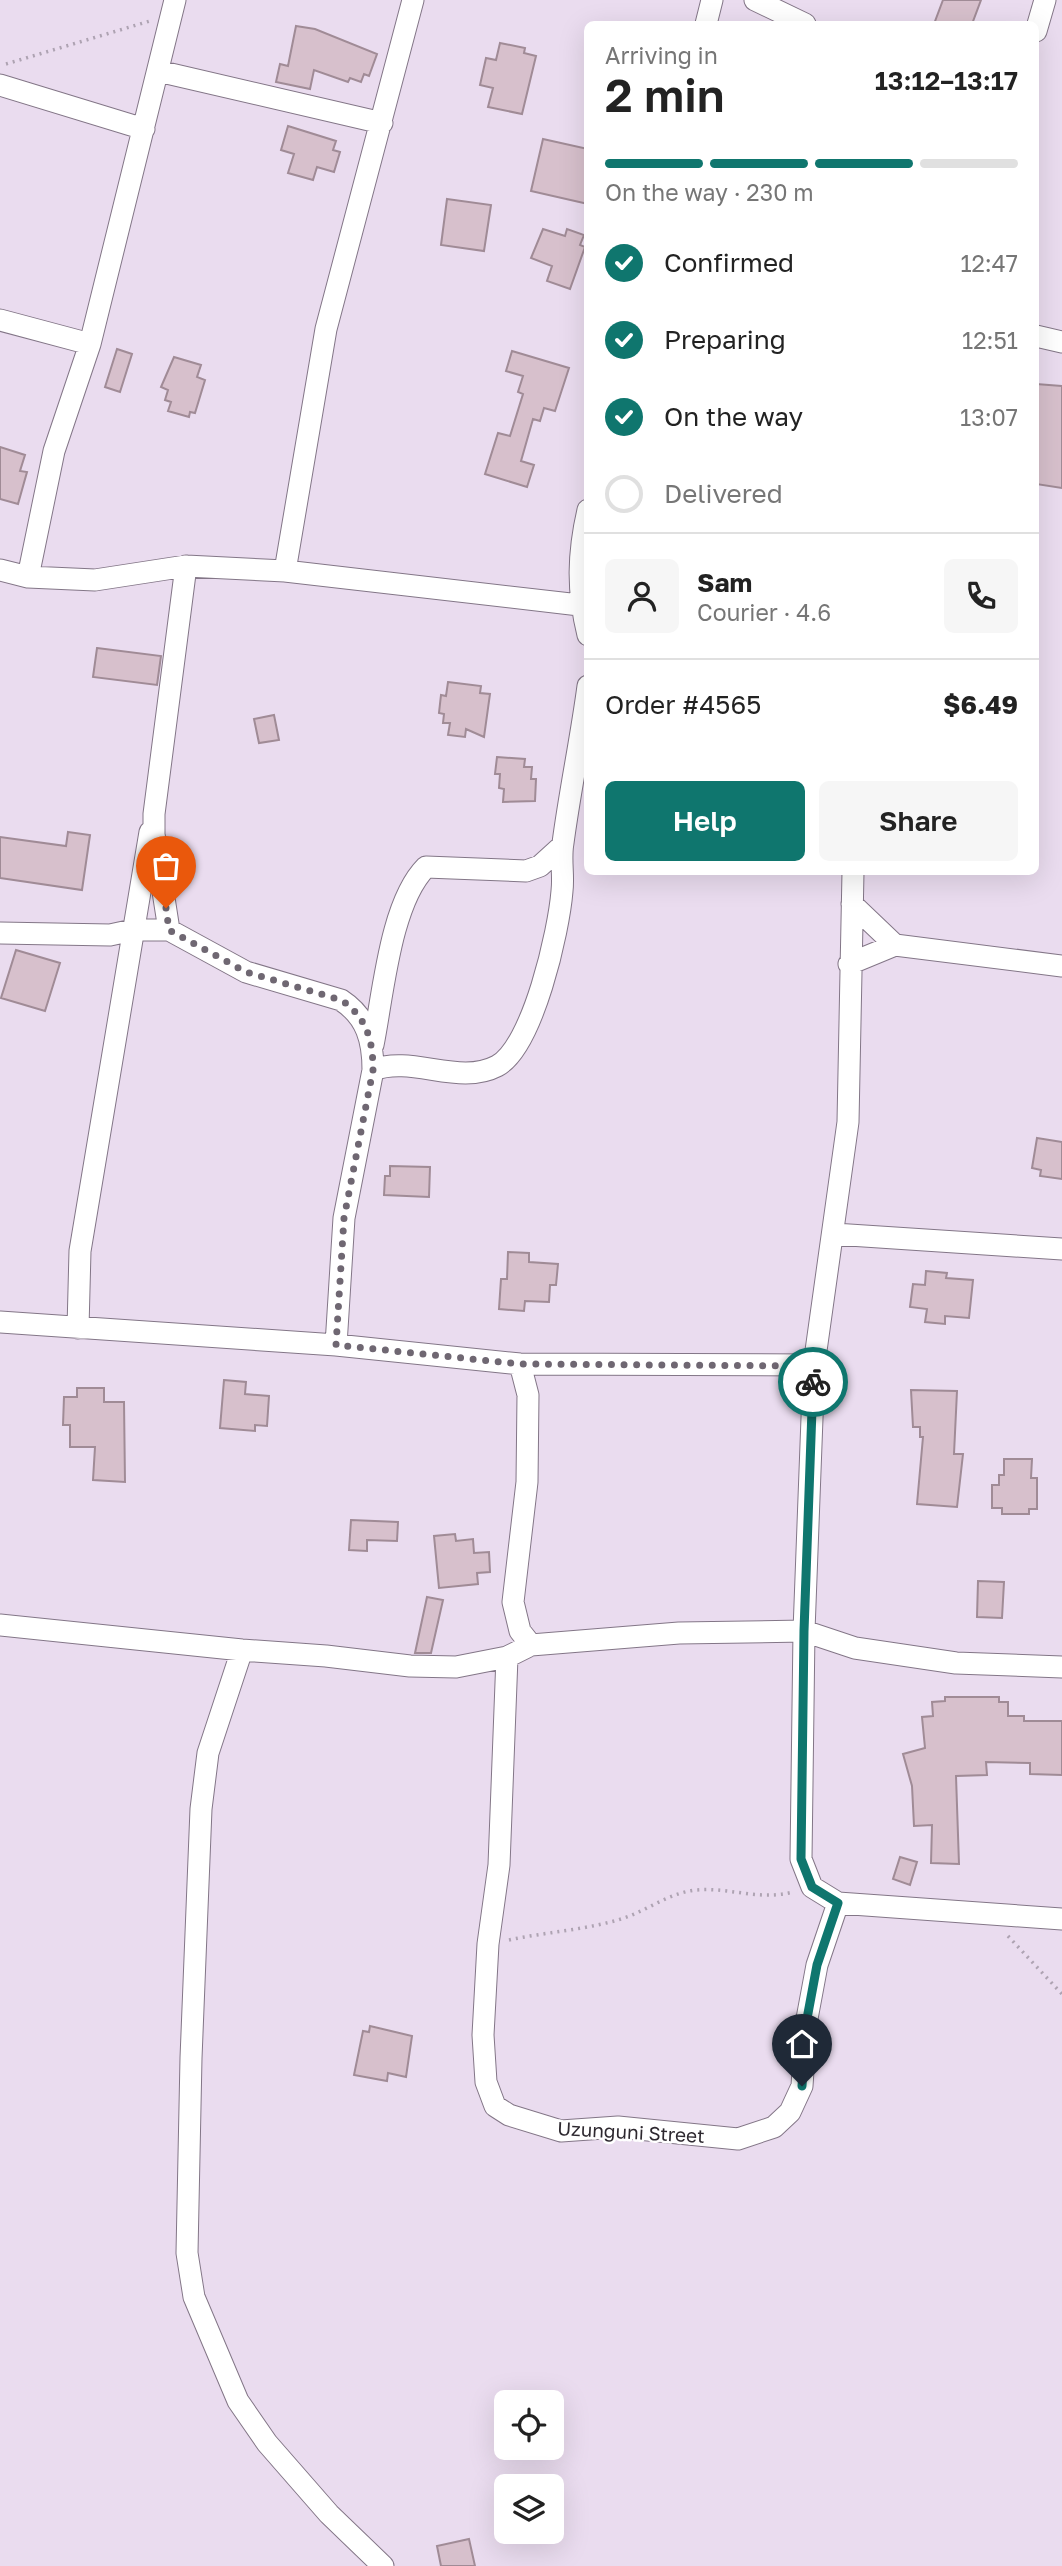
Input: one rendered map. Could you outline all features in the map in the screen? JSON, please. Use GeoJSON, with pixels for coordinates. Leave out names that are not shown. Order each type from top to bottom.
{"type":"FeatureCollection","features":[{"type":"Feature","properties":{"kind":"street"},"geometry":{"type":"LineString","coordinates":[[285,571],[326,329],[413,0]]}},
{"type":"Feature","properties":{"kind":"street"},"geometry":{"type":"LineString","coordinates":[[707,21],[712,0]]}},
{"type":"Feature","properties":{"kind":"street"},"geometry":{"type":"LineString","coordinates":[[755,0],[799,21]]}},
{"type":"Feature","properties":{"kind":"street"},"geometry":{"type":"LineString","coordinates":[[1039,21],[1045,0]]}},
{"type":"Feature","properties":{"kind":"street"},"geometry":{"type":"LineString","coordinates":[[28,577],[54,451],[90,344],[174,7]]}},
{"type":"Feature","properties":{"kind":"street"},"geometry":{"type":"LineString","coordinates":[[158,71],[382,123]]}},
{"type":"Feature","properties":{"kind":"street"},"geometry":{"type":"LineString","coordinates":[[0,85],[144,129]]}},
{"type":"Feature","properties":{"kind":"street"},"geometry":{"type":"LineString","coordinates":[[0,320],[90,344]]}},
{"type":"Feature","properties":{"kind":"street"},"geometry":{"type":"LineString","coordinates":[[1039,337],[1062,342]]}},
{"type":"Feature","properties":{"kind":"street"},"geometry":{"type":"LineString","coordinates":[[0,570],[28,577],[95,580],[186,566],[285,571],[584,605],[578,564],[584,532]]}},
{"type":"Feature","properties":{"kind":"street"},"geometry":{"type":"LineString","coordinates":[[78,1328],[80,1251],[144,859],[154,814],[186,566]]}},
{"type":"Feature","properties":{"kind":"street"},"geometry":{"type":"LineString","coordinates":[[373,1070],[395,1063],[480,1071],[497,1066],[509,1057],[530,1023],[562,891],[562,846],[584,711]]}},
{"type":"Feature","properties":{"kind":"street"},"geometry":{"type":"LineString","coordinates":[[154,814],[154,834],[169,930]]}},
{"type":"Feature","properties":{"kind":"street"},"geometry":{"type":"LineString","coordinates":[[336,1345],[344,1218],[373,1070],[373,1046],[396,930],[413,880],[426,867],[526,870],[540,866],[562,846]]}},
{"type":"Feature","properties":{"kind":"street"},"geometry":{"type":"LineString","coordinates":[[853,875],[849,964],[848,1122],[814,1366],[804,1631],[801,1859],[812,1887],[838,1903],[1062,1919]]}},
{"type":"Feature","properties":{"kind":"street"},"geometry":{"type":"LineString","coordinates":[[852,904],[895,945]]}},
{"type":"Feature","properties":{"kind":"street"},"geometry":{"type":"LineString","coordinates":[[0,933],[110,935],[134,930],[169,930],[246,972],[341,1000],[354,1009],[364,1021],[373,1046]]}},
{"type":"Feature","properties":{"kind":"street"},"geometry":{"type":"LineString","coordinates":[[849,964],[895,945],[1062,966]]}},
{"type":"Feature","properties":{"kind":"street"},"geometry":{"type":"LineString","coordinates":[[834,1234],[1062,1249]]}},
{"type":"Feature","properties":{"kind":"street"},"geometry":{"type":"LineString","coordinates":[[0,1322],[336,1345],[520,1364],[814,1366]]}},
{"type":"Feature","properties":{"kind":"street"},"geometry":{"type":"LineString","coordinates":[[520,1364],[528,1395],[527,1482],[513,1602],[520,1630],[531,1645]]}},
{"type":"Feature","properties":{"kind":"street"},"geometry":{"type":"LineString","coordinates":[[0,1625],[242,1650],[456,1667],[507,1657],[531,1645],[679,1633],[804,1631],[855,1648],[943,1661],[1062,1667]]}},
{"type":"Feature","properties":{"kind":"street"},"geometry":{"type":"LineString","coordinates":[[242,1650],[208,1753],[201,1809],[188,2192],[187,2253],[192,2286],[216,2354],[238,2401],[267,2443],[328,2514],[383,2566]]}},
{"type":"Feature","properties":{"kind":"street","name":"Uzunguni Street"},"geometry":{"type":"LineString","coordinates":[[507,1657],[499,1865],[488,1944],[483,2035],[486,2082],[495,2106],[509,2115],[561,2131],[618,2127],[738,2139],[774,2127],[790,2112],[802,2086],[806,2024],[817,1965],[838,1903]]}},
{"type":"Feature","properties":{"kind":"path"},"geometry":{"type":"LineString","coordinates":[[0,66],[174,7]]}},
{"type":"Feature","properties":{"kind":"path"},"geometry":{"type":"LineString","coordinates":[[488,1944],[606,1923],[628,1917],[656,1902],[696,1890],[769,1896],[812,1887]]}},
{"type":"Feature","properties":{"kind":"path"},"geometry":{"type":"LineString","coordinates":[[988,1914],[1062,1994]]}},
{"type":"Feature","properties":{"kind":"building"},"geometry":{"type":"Polygon","coordinates":[[[943,0],[981,0],[973,21],[935,21],[943,0]]]}},
{"type":"Feature","properties":{"kind":"building"},"geometry":{"type":"Polygon","coordinates":[[[296,26],[315,29],[377,54],[369,76],[364,74],[361,82],[350,78],[348,82],[314,70],[310,89],[276,82],[280,64],[288,66],[296,26]]]}},
{"type":"Feature","properties":{"kind":"building"},"geometry":{"type":"Polygon","coordinates":[[[500,43],[525,48],[524,53],[536,56],[522,114],[488,107],[493,88],[480,85],[486,58],[496,60],[500,43]]]}},
{"type":"Feature","properties":{"kind":"building"},"geometry":{"type":"Polygon","coordinates":[[[288,126],[336,141],[333,150],[340,152],[334,172],[317,167],[313,180],[288,173],[294,154],[281,150],[288,126]]]}},
{"type":"Feature","properties":{"kind":"building"},"geometry":{"type":"Polygon","coordinates":[[[543,139],[584,148],[584,203],[531,191],[543,139]]]}},
{"type":"Feature","properties":{"kind":"building"},"geometry":{"type":"Polygon","coordinates":[[[447,199],[491,205],[484,251],[441,245],[447,199]]]}},
{"type":"Feature","properties":{"kind":"building"},"geometry":{"type":"Polygon","coordinates":[[[543,229],[565,236],[567,229],[584,235],[580,245],[584,250],[570,289],[547,281],[552,266],[531,258],[543,229]]]}},
{"type":"Feature","properties":{"kind":"building"},"geometry":{"type":"Polygon","coordinates":[[[117,349],[132,354],[120,392],[105,387],[117,349]]]}},
{"type":"Feature","properties":{"kind":"building"},"geometry":{"type":"Polygon","coordinates":[[[512,351],[569,368],[555,411],[544,408],[540,421],[533,419],[521,461],[534,465],[527,487],[485,474],[498,433],[510,436],[523,394],[518,392],[523,376],[506,371],[512,351]]]}},
{"type":"Feature","properties":{"kind":"building"},"geometry":{"type":"Polygon","coordinates":[[[174,357],[201,365],[197,377],[205,380],[195,413],[190,412],[189,417],[168,411],[171,402],[165,400],[168,390],[161,387],[174,357]]]}},
{"type":"Feature","properties":{"kind":"building"},"geometry":{"type":"Polygon","coordinates":[[[1039,384],[1062,386],[1062,488],[1039,484],[1039,384]]]}},
{"type":"Feature","properties":{"kind":"building"},"geometry":{"type":"Polygon","coordinates":[[[0,447],[25,455],[20,471],[27,472],[18,504],[0,499],[0,447]]]}},
{"type":"Feature","properties":{"kind":"building"},"geometry":{"type":"Polygon","coordinates":[[[97,648],[161,656],[157,685],[93,677],[97,648]]]}},
{"type":"Feature","properties":{"kind":"building"},"geometry":{"type":"Polygon","coordinates":[[[448,682],[481,686],[480,693],[490,694],[484,737],[466,729],[465,737],[448,735],[450,723],[443,723],[444,714],[439,713],[441,695],[446,696],[448,682]]]}},
{"type":"Feature","properties":{"kind":"building"},"geometry":{"type":"Polygon","coordinates":[[[274,715],[279,740],[259,743],[254,719],[274,715]]]}},
{"type":"Feature","properties":{"kind":"building"},"geometry":{"type":"Polygon","coordinates":[[[497,757],[525,759],[524,767],[532,767],[531,779],[536,779],[535,801],[503,802],[504,789],[499,788],[500,774],[495,774],[497,757]]]}},
{"type":"Feature","properties":{"kind":"building"},"geometry":{"type":"Polygon","coordinates":[[[68,832],[90,835],[82,890],[0,878],[0,837],[66,846],[68,832]]]}},
{"type":"Feature","properties":{"kind":"building"},"geometry":{"type":"Polygon","coordinates":[[[16,950],[60,963],[45,1011],[1,998],[16,950]]]}},
{"type":"Feature","properties":{"kind":"building"},"geometry":{"type":"Polygon","coordinates":[[[1037,1138],[1062,1142],[1062,1179],[1040,1176],[1041,1170],[1032,1168],[1037,1138]]]}},
{"type":"Feature","properties":{"kind":"building"},"geometry":{"type":"Polygon","coordinates":[[[390,1166],[430,1167],[429,1197],[384,1195],[385,1176],[390,1176],[390,1166]]]}},
{"type":"Feature","properties":{"kind":"building"},"geometry":{"type":"Polygon","coordinates":[[[508,1252],[529,1253],[529,1262],[558,1264],[556,1285],[550,1285],[549,1302],[525,1301],[524,1311],[499,1309],[501,1279],[507,1279],[508,1252]]]}},
{"type":"Feature","properties":{"kind":"building"},"geometry":{"type":"Polygon","coordinates":[[[926,1271],[947,1273],[946,1278],[973,1280],[969,1318],[945,1316],[945,1324],[925,1322],[927,1309],[910,1307],[913,1284],[925,1285],[926,1271]]]}},
{"type":"Feature","properties":{"kind":"building"},"geometry":{"type":"Polygon","coordinates":[[[224,1380],[246,1382],[245,1394],[269,1396],[267,1426],[255,1425],[255,1431],[220,1428],[224,1380]]]}},
{"type":"Feature","properties":{"kind":"building"},"geometry":{"type":"Polygon","coordinates":[[[77,1388],[104,1388],[104,1402],[124,1402],[125,1482],[93,1480],[95,1447],[70,1447],[70,1425],[63,1425],[64,1397],[77,1397],[77,1388]]]}},
{"type":"Feature","properties":{"kind":"building"},"geometry":{"type":"Polygon","coordinates":[[[911,1390],[957,1391],[954,1454],[963,1454],[957,1507],[917,1504],[923,1437],[920,1437],[920,1427],[913,1427],[911,1390]]]}},
{"type":"Feature","properties":{"kind":"building"},"geometry":{"type":"Polygon","coordinates":[[[1004,1459],[1032,1459],[1031,1478],[1037,1478],[1037,1509],[1029,1509],[1029,1514],[1002,1514],[1002,1508],[992,1508],[992,1485],[999,1485],[999,1475],[1004,1475],[1004,1459]]]}},
{"type":"Feature","properties":{"kind":"building"},"geometry":{"type":"Polygon","coordinates":[[[351,1520],[398,1522],[397,1541],[367,1540],[367,1551],[349,1550],[351,1520]]]}},
{"type":"Feature","properties":{"kind":"building"},"geometry":{"type":"Polygon","coordinates":[[[455,1534],[456,1541],[473,1539],[474,1553],[489,1552],[490,1572],[477,1573],[478,1584],[439,1588],[434,1536],[455,1534]]]}},
{"type":"Feature","properties":{"kind":"building"},"geometry":{"type":"Polygon","coordinates":[[[978,1581],[1004,1582],[1002,1618],[977,1617],[978,1581]]]}},
{"type":"Feature","properties":{"kind":"building"},"geometry":{"type":"Polygon","coordinates":[[[427,1597],[443,1600],[431,1653],[415,1653],[427,1597]]]}},
{"type":"Feature","properties":{"kind":"building"},"geometry":{"type":"Polygon","coordinates":[[[945,1697],[999,1697],[999,1702],[1008,1702],[1008,1716],[1024,1716],[1024,1721],[1062,1721],[1062,1775],[1030,1774],[1030,1763],[986,1762],[987,1775],[956,1776],[959,1864],[931,1863],[932,1825],[914,1826],[912,1786],[903,1754],[925,1748],[922,1717],[933,1716],[932,1702],[945,1701],[945,1697]]]}},
{"type":"Feature","properties":{"kind":"building"},"geometry":{"type":"Polygon","coordinates":[[[900,1857],[917,1862],[910,1885],[893,1879],[900,1857]]]}},
{"type":"Feature","properties":{"kind":"building"},"geometry":{"type":"Polygon","coordinates":[[[370,2026],[412,2036],[406,2077],[388,2073],[387,2081],[354,2075],[363,2031],[369,2032],[370,2026]]]}},
{"type":"Feature","properties":{"kind":"building"},"geometry":{"type":"Polygon","coordinates":[[[469,2539],[475,2566],[441,2566],[437,2546],[469,2539]]]}},
{"type":"Feature","properties":{"kind":"way so far"},"geometry":{"type":"LineString","coordinates":[[166,908],[169,930],[196,946],[246,972],[341,1000],[354,1009],[364,1021],[373,1046],[373,1070],[344,1218],[336,1345],[520,1364],[814,1366],[813,1382]]}},
{"type":"Feature","properties":{"kind":"route"},"geometry":{"type":"LineString","coordinates":[[802,2086],[806,2024],[817,1965],[838,1903],[812,1887],[801,1859],[804,1631],[813,1382]]}}]}
